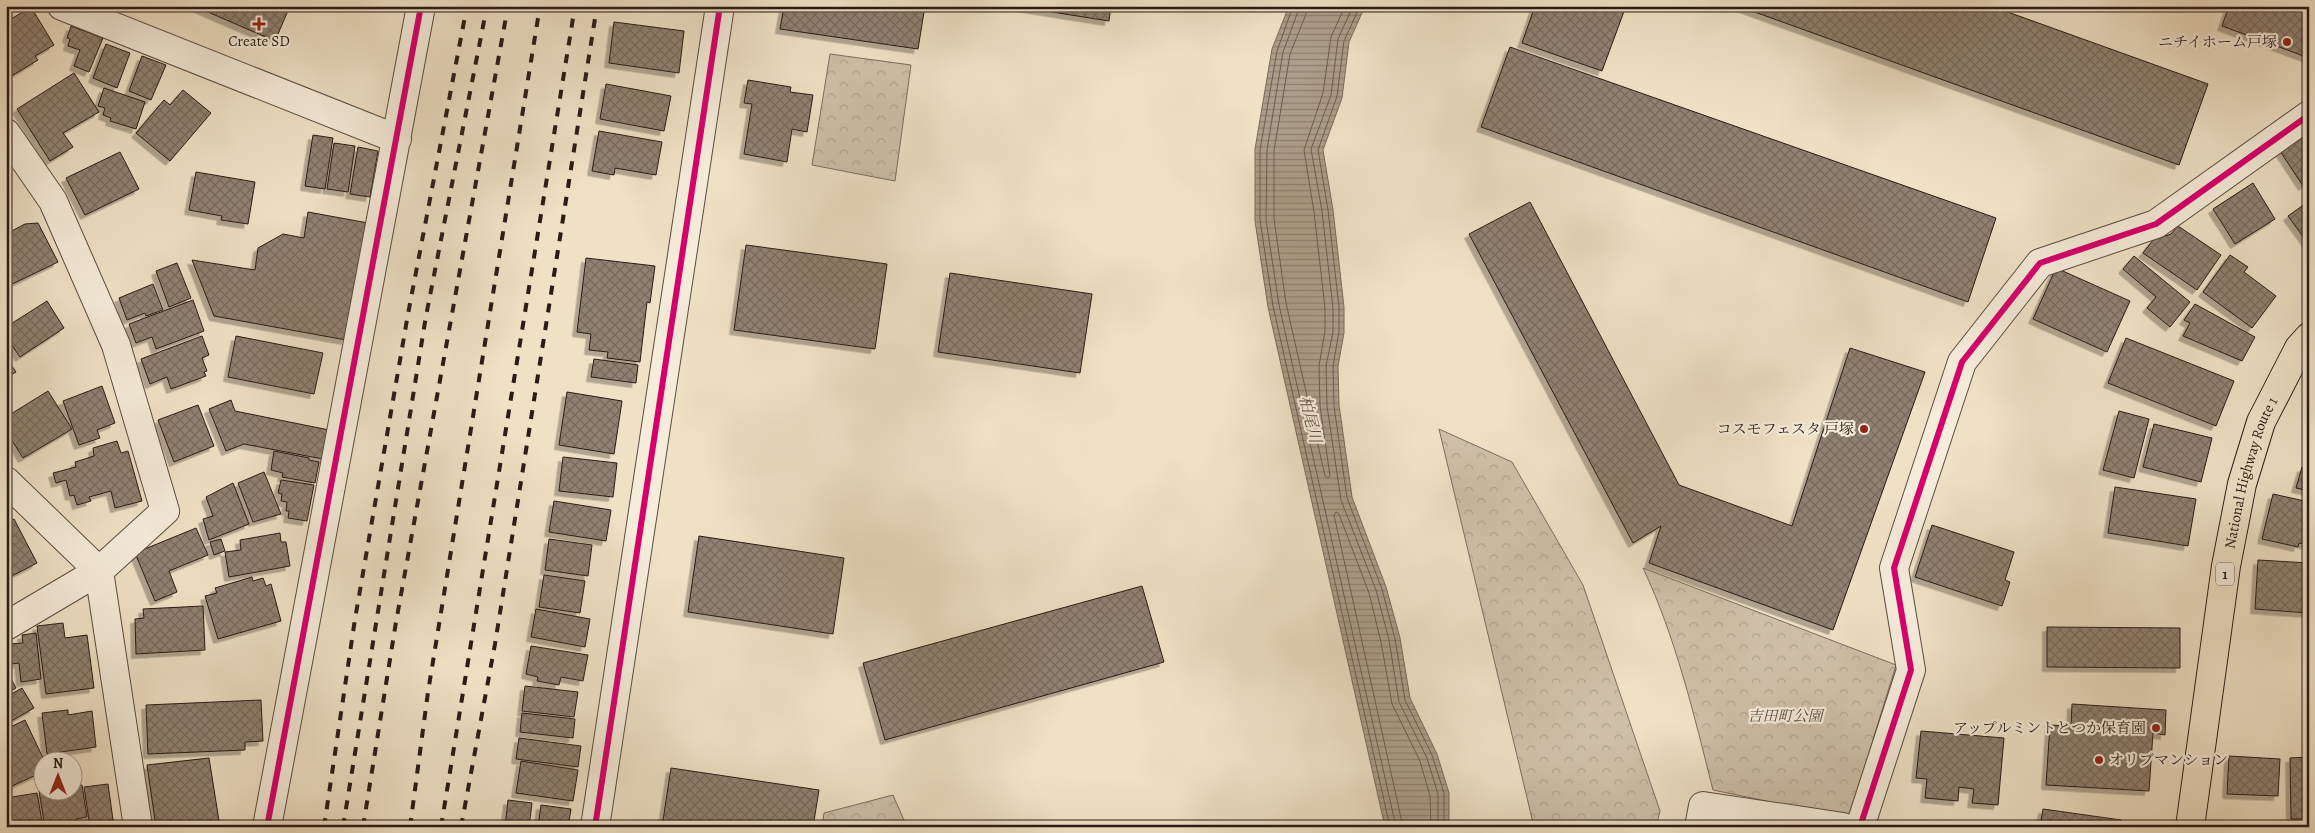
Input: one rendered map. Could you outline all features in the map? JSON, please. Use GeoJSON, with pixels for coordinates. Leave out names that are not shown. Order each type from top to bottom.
{"type":"FeatureCollection","features":[{"type":"Feature","properties":{"kind":"highway","name":"National Highway Route 1"},"geometry":{"type":"LineString","coordinates":[[2190,827],[2226,566],[2242,484],[2261,422],[2299,348],[2309,337]]}},
{"type":"Feature","properties":{"kind":"street"},"geometry":{"type":"LineString","coordinates":[[62,6],[397,140]]}},
{"type":"Feature","properties":{"kind":"street"},"geometry":{"type":"LineString","coordinates":[[267,827],[421,6]]}},
{"type":"Feature","properties":{"kind":"street"},"geometry":{"type":"LineString","coordinates":[[595,827],[612,702],[720,6]]}},
{"type":"Feature","properties":{"kind":"street"},"geometry":{"type":"LineString","coordinates":[[1860,827],[1912,670],[1894,568],[1962,362],[2040,263],[2156,224],[2309,115]]}},
{"type":"Feature","properties":{"kind":"street"},"geometry":{"type":"LineString","coordinates":[[6,133],[53,201],[116,345],[165,510],[99,571],[6,626]]}},
{"type":"Feature","properties":{"kind":"street"},"geometry":{"type":"LineString","coordinates":[[6,481],[99,571],[138,827]]}},
{"type":"Feature","properties":{"kind":"street"},"geometry":{"type":"LineString","coordinates":[[1699,827],[1704,806],[1842,827]]}},
{"type":"Feature","properties":{"kind":"green space"},"geometry":{"type":"Polygon","coordinates":[[[830,54],[911,65],[895,181],[812,165],[830,54]]]}},
{"type":"Feature","properties":{"kind":"green space"},"geometry":{"type":"Polygon","coordinates":[[[1439,429],[1512,462],[1583,585],[1660,811],[1656,827],[1534,827],[1439,429]]]}},
{"type":"Feature","properties":{"kind":"green space","name":"吉田町公園"},"geometry":{"type":"Polygon","coordinates":[[[1643,568],[1896,665],[1849,818],[1713,790],[1675,649],[1643,568]]]}},
{"type":"Feature","properties":{"kind":"green space"},"geometry":{"type":"Polygon","coordinates":[[[893,795],[907,827],[822,827],[824,813],[893,795]]]}},
{"type":"Feature","properties":{"kind":"water","name":"柏尾川"},"geometry":{"type":"Polygon","coordinates":[[[1289,6],[1365,6],[1349,42],[1342,98],[1323,150],[1333,210],[1344,307],[1344,333],[1338,366],[1339,405],[1352,497],[1386,587],[1400,638],[1410,698],[1437,754],[1449,793],[1449,827],[1385,827],[1268,307],[1255,221],[1255,149],[1272,49],[1289,6]]]}},
{"type":"Feature","properties":{"kind":"building","name":"Create SD"},"geometry":{"type":"Polygon","coordinates":[[[194,6],[290,6],[275,41],[194,6]]]}},
{"type":"Feature","properties":{"kind":"building"},"geometry":{"type":"Polygon","coordinates":[[[784,6],[925,6],[918,49],[780,29],[784,6]]]}},
{"type":"Feature","properties":{"kind":"building"},"geometry":{"type":"Polygon","coordinates":[[[1014,6],[1111,6],[1109,21],[1014,6]]]}},
{"type":"Feature","properties":{"kind":"building"},"geometry":{"type":"Polygon","coordinates":[[[1535,6],[1626,6],[1602,71],[1522,43],[1535,6]]]}},
{"type":"Feature","properties":{"kind":"building"},"geometry":{"type":"Polygon","coordinates":[[[1738,6],[1991,6],[2208,84],[2179,165],[1738,6]]]}},
{"type":"Feature","properties":{"kind":"building","name":"ニチイホーム戸塚"},"geometry":{"type":"Polygon","coordinates":[[[2229,6],[2309,6],[2309,58],[2222,26],[2229,6]]]}},
{"type":"Feature","properties":{"kind":"building"},"geometry":{"type":"Polygon","coordinates":[[[31,7],[54,45],[35,56],[38,60],[10,77],[8,73],[6,74],[6,22],[31,7]]]}},
{"type":"Feature","properties":{"kind":"building"},"geometry":{"type":"Polygon","coordinates":[[[614,22],[684,31],[679,73],[609,63],[614,22]]]}},
{"type":"Feature","properties":{"kind":"building"},"geometry":{"type":"Polygon","coordinates":[[[71,26],[103,38],[89,72],[74,66],[80,50],[68,46],[70,39],[67,38],[71,26]]]}},
{"type":"Feature","properties":{"kind":"building"},"geometry":{"type":"Polygon","coordinates":[[[106,44],[130,53],[117,88],[93,78],[106,44]]]}},
{"type":"Feature","properties":{"kind":"building"},"geometry":{"type":"Polygon","coordinates":[[[1510,47],[1996,218],[1968,302],[1481,127],[1510,47]]]}},
{"type":"Feature","properties":{"kind":"building"},"geometry":{"type":"Polygon","coordinates":[[[142,56],[166,65],[151,100],[129,91],[142,56]]]}},
{"type":"Feature","properties":{"kind":"building"},"geometry":{"type":"Polygon","coordinates":[[[74,73],[99,112],[63,133],[73,147],[50,161],[17,109],[74,73]]]}},
{"type":"Feature","properties":{"kind":"building"},"geometry":{"type":"Polygon","coordinates":[[[748,80],[791,87],[790,92],[813,95],[807,132],[792,129],[787,162],[744,154],[752,104],[744,103],[748,80]]]}},
{"type":"Feature","properties":{"kind":"building"},"geometry":{"type":"Polygon","coordinates":[[[606,84],[671,96],[664,131],[600,119],[606,84]]]}},
{"type":"Feature","properties":{"kind":"building"},"geometry":{"type":"Polygon","coordinates":[[[104,88],[145,102],[136,129],[110,121],[111,118],[103,115],[105,108],[98,106],[104,88]]]}},
{"type":"Feature","properties":{"kind":"building"},"geometry":{"type":"Polygon","coordinates":[[[183,90],[211,113],[170,161],[136,133],[164,100],[170,105],[183,90]]]}},
{"type":"Feature","properties":{"kind":"building"},"geometry":{"type":"Polygon","coordinates":[[[599,131],[662,142],[656,175],[615,168],[614,175],[592,171],[599,131]]]}},
{"type":"Feature","properties":{"kind":"building"},"geometry":{"type":"Polygon","coordinates":[[[2309,131],[2309,182],[2303,186],[2280,151],[2309,131]]]}},
{"type":"Feature","properties":{"kind":"building"},"geometry":{"type":"Polygon","coordinates":[[[313,135],[333,138],[325,189],[305,186],[313,135]]]}},
{"type":"Feature","properties":{"kind":"building"},"geometry":{"type":"Polygon","coordinates":[[[334,143],[355,146],[348,192],[327,189],[334,143]]]}},
{"type":"Feature","properties":{"kind":"building"},"geometry":{"type":"Polygon","coordinates":[[[358,147],[378,151],[370,197],[350,194],[358,147]]]}},
{"type":"Feature","properties":{"kind":"building"},"geometry":{"type":"Polygon","coordinates":[[[120,152],[139,189],[85,215],[66,178],[120,152]]]}},
{"type":"Feature","properties":{"kind":"building"},"geometry":{"type":"Polygon","coordinates":[[[196,172],[255,182],[248,224],[221,220],[222,216],[189,210],[196,172]]]}},
{"type":"Feature","properties":{"kind":"building"},"geometry":{"type":"Polygon","coordinates":[[[2253,183],[2275,219],[2235,244],[2213,209],[2253,183]]]}},
{"type":"Feature","properties":{"kind":"building"},"geometry":{"type":"Polygon","coordinates":[[[2309,201],[2309,245],[2288,216],[2309,201]]]}},
{"type":"Feature","properties":{"kind":"building","name":"コスモフェスタ 戸塚"},"geometry":{"type":"Polygon","coordinates":[[[1530,202],[1679,485],[1792,526],[1850,348],[1925,372],[1833,630],[1649,563],[1661,526],[1633,543],[1469,234],[1530,202]]]}},
{"type":"Feature","properties":{"kind":"building"},"geometry":{"type":"Polygon","coordinates":[[[308,212],[368,223],[346,340],[214,316],[192,260],[255,270],[258,248],[283,234],[304,238],[308,212]]]}},
{"type":"Feature","properties":{"kind":"building"},"geometry":{"type":"Polygon","coordinates":[[[38,223],[58,262],[6,287],[6,234],[25,224],[38,223]]]}},
{"type":"Feature","properties":{"kind":"building"},"geometry":{"type":"Polygon","coordinates":[[[2178,226],[2221,255],[2197,290],[2143,253],[2153,240],[2171,234],[2178,226]]]}},
{"type":"Feature","properties":{"kind":"building"},"geometry":{"type":"Polygon","coordinates":[[[746,245],[887,264],[875,349],[734,330],[746,245]]]}},
{"type":"Feature","properties":{"kind":"building"},"geometry":{"type":"Polygon","coordinates":[[[2230,255],[2248,267],[2244,272],[2276,296],[2252,328],[2203,292],[2230,255]]]}},
{"type":"Feature","properties":{"kind":"building"},"geometry":{"type":"Polygon","coordinates":[[[2134,256],[2190,302],[2170,327],[2147,308],[2156,297],[2123,269],[2134,256]]]}},
{"type":"Feature","properties":{"kind":"building"},"geometry":{"type":"Polygon","coordinates":[[[586,258],[655,266],[650,303],[647,302],[640,362],[607,358],[608,352],[589,350],[591,334],[577,332],[586,258]]]}},
{"type":"Feature","properties":{"kind":"building"},"geometry":{"type":"Polygon","coordinates":[[[177,263],[191,298],[169,307],[156,271],[177,263]]]}},
{"type":"Feature","properties":{"kind":"building"},"geometry":{"type":"Polygon","coordinates":[[[2056,268],[2130,301],[2107,352],[2033,319],[2056,268]]]}},
{"type":"Feature","properties":{"kind":"building"},"geometry":{"type":"Polygon","coordinates":[[[950,273],[1092,294],[1080,373],[938,352],[950,273]]]}},
{"type":"Feature","properties":{"kind":"building"},"geometry":{"type":"Polygon","coordinates":[[[153,284],[163,310],[146,316],[145,313],[127,320],[119,298],[153,284]]]}},
{"type":"Feature","properties":{"kind":"building"},"geometry":{"type":"Polygon","coordinates":[[[193,300],[204,331],[156,349],[152,337],[136,343],[129,324],[193,300]]]}},
{"type":"Feature","properties":{"kind":"building"},"geometry":{"type":"Polygon","coordinates":[[[47,301],[64,328],[20,357],[6,337],[6,327],[47,301]]]}},
{"type":"Feature","properties":{"kind":"building"},"geometry":{"type":"Polygon","coordinates":[[[2195,304],[2255,337],[2242,361],[2183,336],[2190,323],[2184,320],[2195,304]]]}},
{"type":"Feature","properties":{"kind":"building"},"geometry":{"type":"Polygon","coordinates":[[[202,336],[209,355],[202,358],[207,371],[204,372],[206,376],[171,389],[167,377],[150,384],[141,359],[202,336]]]}},
{"type":"Feature","properties":{"kind":"building"},"geometry":{"type":"Polygon","coordinates":[[[236,336],[323,353],[314,394],[228,377],[236,336]]]}},
{"type":"Feature","properties":{"kind":"building"},"geometry":{"type":"Polygon","coordinates":[[[2126,338],[2234,381],[2216,426],[2108,383],[2126,338]]]}},
{"type":"Feature","properties":{"kind":"building"},"geometry":{"type":"Polygon","coordinates":[[[6,357],[16,372],[6,378],[6,357]]]}},
{"type":"Feature","properties":{"kind":"building"},"geometry":{"type":"Polygon","coordinates":[[[594,359],[638,365],[636,383],[591,377],[594,359]]]}},
{"type":"Feature","properties":{"kind":"building"},"geometry":{"type":"Polygon","coordinates":[[[102,386],[115,423],[97,430],[100,438],[79,445],[63,401],[102,386]]]}},
{"type":"Feature","properties":{"kind":"building"},"geometry":{"type":"Polygon","coordinates":[[[48,391],[72,429],[23,458],[6,431],[6,417],[48,391]]]}},
{"type":"Feature","properties":{"kind":"building"},"geometry":{"type":"Polygon","coordinates":[[[567,392],[622,401],[614,454],[559,445],[567,392]]]}},
{"type":"Feature","properties":{"kind":"building"},"geometry":{"type":"Polygon","coordinates":[[[231,400],[235,411],[334,431],[328,460],[244,444],[226,451],[209,409],[231,400]]]}},
{"type":"Feature","properties":{"kind":"building"},"geometry":{"type":"Polygon","coordinates":[[[198,405],[214,446],[174,462],[158,420],[198,405]]]}},
{"type":"Feature","properties":{"kind":"building"},"geometry":{"type":"Polygon","coordinates":[[[2119,411],[2149,419],[2134,478],[2103,470],[2119,411]]]}},
{"type":"Feature","properties":{"kind":"building"},"geometry":{"type":"Polygon","coordinates":[[[2154,424],[2212,438],[2201,482],[2143,467],[2154,424]]]}},
{"type":"Feature","properties":{"kind":"building"},"geometry":{"type":"Polygon","coordinates":[[[117,441],[121,453],[128,451],[142,501],[115,508],[111,491],[89,497],[91,501],[77,505],[74,495],[70,496],[66,480],[56,483],[53,473],[76,467],[75,462],[94,456],[93,448],[117,441]]]}},
{"type":"Feature","properties":{"kind":"building"},"geometry":{"type":"Polygon","coordinates":[[[274,451],[309,458],[309,460],[319,462],[315,483],[282,477],[283,473],[271,470],[274,451]]]}},
{"type":"Feature","properties":{"kind":"building"},"geometry":{"type":"Polygon","coordinates":[[[563,457],[617,463],[613,497],[559,491],[563,457]]]}},
{"type":"Feature","properties":{"kind":"building"},"geometry":{"type":"Polygon","coordinates":[[[2302,467],[2309,469],[2309,491],[2296,488],[2302,467]]]}},
{"type":"Feature","properties":{"kind":"building"},"geometry":{"type":"Polygon","coordinates":[[[264,472],[281,514],[253,522],[238,483],[264,472]]]}},
{"type":"Feature","properties":{"kind":"building"},"geometry":{"type":"Polygon","coordinates":[[[281,480],[314,485],[307,521],[288,518],[289,511],[286,511],[287,502],[281,501],[282,494],[278,493],[281,480]]]}},
{"type":"Feature","properties":{"kind":"building"},"geometry":{"type":"Polygon","coordinates":[[[233,483],[249,524],[209,540],[203,519],[213,516],[206,497],[233,483]]]}},
{"type":"Feature","properties":{"kind":"building"},"geometry":{"type":"Polygon","coordinates":[[[2115,487],[2196,499],[2188,546],[2108,533],[2115,487]]]}},
{"type":"Feature","properties":{"kind":"building"},"geometry":{"type":"Polygon","coordinates":[[[2273,494],[2309,502],[2309,545],[2299,543],[2298,547],[2262,539],[2273,494]]]}},
{"type":"Feature","properties":{"kind":"building"},"geometry":{"type":"Polygon","coordinates":[[[554,501],[611,510],[606,541],[549,532],[554,501]]]}},
{"type":"Feature","properties":{"kind":"building"},"geometry":{"type":"Polygon","coordinates":[[[14,519],[37,563],[6,579],[6,523],[14,519]]]}},
{"type":"Feature","properties":{"kind":"building"},"geometry":{"type":"Polygon","coordinates":[[[1932,525],[2014,552],[2005,580],[2010,582],[2002,606],[1915,577],[1932,525]]]}},
{"type":"Feature","properties":{"kind":"building"},"geometry":{"type":"Polygon","coordinates":[[[196,528],[208,555],[169,571],[177,592],[155,601],[135,553],[196,528]]]}},
{"type":"Feature","properties":{"kind":"building"},"geometry":{"type":"Polygon","coordinates":[[[280,533],[281,542],[286,542],[290,566],[229,577],[225,552],[241,550],[240,540],[280,533]]]}},
{"type":"Feature","properties":{"kind":"building"},"geometry":{"type":"Polygon","coordinates":[[[699,536],[844,558],[833,634],[688,612],[699,536]]]}},
{"type":"Feature","properties":{"kind":"building"},"geometry":{"type":"Polygon","coordinates":[[[221,539],[225,551],[214,555],[210,542],[221,539]]]}},
{"type":"Feature","properties":{"kind":"building"},"geometry":{"type":"Polygon","coordinates":[[[549,539],[592,545],[588,576],[545,570],[549,539]]]}},
{"type":"Feature","properties":{"kind":"building"},"geometry":{"type":"Polygon","coordinates":[[[2258,560],[2309,563],[2308,613],[2255,609],[2258,560]]]}},
{"type":"Feature","properties":{"kind":"building"},"geometry":{"type":"Polygon","coordinates":[[[544,575],[585,581],[580,613],[539,607],[544,575]]]}},
{"type":"Feature","properties":{"kind":"building"},"geometry":{"type":"Polygon","coordinates":[[[252,577],[253,581],[263,578],[266,586],[271,584],[281,621],[218,639],[205,596],[217,593],[215,588],[252,577]]]}},
{"type":"Feature","properties":{"kind":"building"},"geometry":{"type":"Polygon","coordinates":[[[1142,586],[1164,662],[885,740],[863,663],[1142,586]]]}},
{"type":"Feature","properties":{"kind":"building"},"geometry":{"type":"Polygon","coordinates":[[[203,606],[205,650],[136,654],[135,619],[144,618],[143,609],[203,606]]]}},
{"type":"Feature","properties":{"kind":"building"},"geometry":{"type":"Polygon","coordinates":[[[536,609],[590,619],[585,647],[531,637],[536,609]]]}},
{"type":"Feature","properties":{"kind":"building"},"geometry":{"type":"Polygon","coordinates":[[[63,623],[65,638],[87,635],[94,688],[46,694],[37,626],[63,623]]]}},
{"type":"Feature","properties":{"kind":"building"},"geometry":{"type":"Polygon","coordinates":[[[2047,627],[2180,628],[2180,668],[2047,667],[2047,627]]]}},
{"type":"Feature","properties":{"kind":"building"},"geometry":{"type":"Polygon","coordinates":[[[36,633],[41,679],[21,682],[19,663],[12,664],[10,644],[23,643],[22,635],[36,633]]]}},
{"type":"Feature","properties":{"kind":"building"},"geometry":{"type":"Polygon","coordinates":[[[531,646],[588,655],[583,681],[561,677],[559,685],[537,681],[538,677],[526,674],[531,646]]]}},
{"type":"Feature","properties":{"kind":"building"},"geometry":{"type":"Polygon","coordinates":[[[6,669],[16,688],[6,694],[6,669]]]}},
{"type":"Feature","properties":{"kind":"building"},"geometry":{"type":"Polygon","coordinates":[[[525,686],[578,692],[574,717],[522,711],[525,686]]]}},
{"type":"Feature","properties":{"kind":"building"},"geometry":{"type":"Polygon","coordinates":[[[22,688],[34,708],[6,724],[6,697],[22,688]]]}},
{"type":"Feature","properties":{"kind":"building"},"geometry":{"type":"Polygon","coordinates":[[[261,700],[263,741],[245,742],[245,750],[148,754],[146,705],[261,700]]]}},
{"type":"Feature","properties":{"kind":"building","name":"オリブマンション"},"geometry":{"type":"Polygon","coordinates":[[[2072,704],[2166,710],[2165,735],[2153,733],[2149,791],[2046,785],[2050,725],[2071,726],[2072,704]]]}},
{"type":"Feature","properties":{"kind":"building"},"geometry":{"type":"Polygon","coordinates":[[[68,710],[68,715],[92,711],[96,747],[75,750],[47,750],[42,713],[68,710]]]}},
{"type":"Feature","properties":{"kind":"building"},"geometry":{"type":"Polygon","coordinates":[[[522,713],[575,719],[573,738],[520,732],[522,713]]]}},
{"type":"Feature","properties":{"kind":"building"},"geometry":{"type":"Polygon","coordinates":[[[25,720],[39,750],[32,750],[32,777],[6,789],[6,729],[25,720]]]}},
{"type":"Feature","properties":{"kind":"building"},"geometry":{"type":"Polygon","coordinates":[[[1921,731],[2004,738],[1998,805],[1972,803],[1974,789],[1959,787],[1958,801],[1925,798],[1927,779],[1916,778],[1921,731]]]}},
{"type":"Feature","properties":{"kind":"building"},"geometry":{"type":"Polygon","coordinates":[[[519,738],[581,746],[578,767],[516,759],[519,738]]]}},
{"type":"Feature","properties":{"kind":"building"},"geometry":{"type":"Polygon","coordinates":[[[2229,756],[2280,759],[2278,796],[2227,794],[2229,756]]]}},
{"type":"Feature","properties":{"kind":"building"},"geometry":{"type":"Polygon","coordinates":[[[2309,757],[2309,819],[2291,819],[2290,758],[2309,757]]]}},
{"type":"Feature","properties":{"kind":"building"},"geometry":{"type":"Polygon","coordinates":[[[209,758],[220,827],[156,827],[147,765],[209,758]]]}},
{"type":"Feature","properties":{"kind":"building"},"geometry":{"type":"Polygon","coordinates":[[[521,761],[578,770],[573,801],[516,793],[521,761]]]}},
{"type":"Feature","properties":{"kind":"building"},"geometry":{"type":"Polygon","coordinates":[[[671,768],[819,790],[813,827],[662,827],[671,768]]]}},
{"type":"Feature","properties":{"kind":"building"},"geometry":{"type":"Polygon","coordinates":[[[108,784],[114,827],[90,827],[84,787],[108,784]]]}},
{"type":"Feature","properties":{"kind":"building"},"geometry":{"type":"Polygon","coordinates":[[[82,785],[87,817],[76,819],[77,827],[45,827],[40,800],[82,800],[82,785]]]}},
{"type":"Feature","properties":{"kind":"building"},"geometry":{"type":"Polygon","coordinates":[[[32,794],[32,800],[38,800],[43,827],[20,827],[19,821],[6,823],[6,798],[32,794]]]}},
{"type":"Feature","properties":{"kind":"building"},"geometry":{"type":"Polygon","coordinates":[[[508,800],[532,803],[529,827],[505,827],[508,800]]]}},
{"type":"Feature","properties":{"kind":"building"},"geometry":{"type":"Polygon","coordinates":[[[541,805],[571,809],[568,827],[538,827],[541,805]]]}},
{"type":"Feature","properties":{"kind":"building"},"geometry":{"type":"Polygon","coordinates":[[[2043,809],[2121,820],[2120,827],[2040,827],[2043,809]]]}},
{"type":"Feature","properties":{"kind":"building"},"geometry":{"type":"Polygon","coordinates":[[[2220,822],[2253,827],[2220,827],[2220,822]]]}},
{"type":"Feature","properties":{"kind":"railway"},"geometry":{"type":"LineString","coordinates":[[324,827],[355,619],[408,314],[467,6]]}},
{"type":"Feature","properties":{"kind":"railway"},"geometry":{"type":"LineString","coordinates":[[343,827],[426,316],[487,6]]}},
{"type":"Feature","properties":{"kind":"railway"},"geometry":{"type":"LineString","coordinates":[[363,827],[396,622],[508,6]]}},
{"type":"Feature","properties":{"kind":"railway"},"geometry":{"type":"LineString","coordinates":[[410,827],[428,692],[540,6]]}},
{"type":"Feature","properties":{"kind":"railway"},"geometry":{"type":"LineString","coordinates":[[441,827],[575,6]]}},
{"type":"Feature","properties":{"kind":"railway"},"geometry":{"type":"LineString","coordinates":[[461,827],[495,644],[597,6]]}},
{"type":"Feature","properties":{"kind":"cycle path"},"geometry":{"type":"LineString","coordinates":[[267,827],[421,6]]}},
{"type":"Feature","properties":{"kind":"cycle path"},"geometry":{"type":"LineString","coordinates":[[595,827],[720,6]]}},
{"type":"Feature","properties":{"kind":"cycle path"},"geometry":{"type":"LineString","coordinates":[[1860,827],[1911,670],[1894,568],[1962,362],[2040,263],[2156,224],[2309,115]]}},
{"type":"Feature","properties":{"kind":"place","name":"Create SD"},"geometry":{"type":"Point","coordinates":[259,24]}},
{"type":"Feature","properties":{"kind":"place","name":"ニチイホーム戸塚"},"geometry":{"type":"Point","coordinates":[2287,42]}},
{"type":"Feature","properties":{"kind":"place","name":"コスモフェスタ 戸塚"},"geometry":{"type":"Point","coordinates":[1864,429]}},
{"type":"Feature","properties":{"kind":"place","name":"アップルミントとつか保育園"},"geometry":{"type":"Point","coordinates":[2156,728]}},
{"type":"Feature","properties":{"kind":"place","name":"オリブマンション"},"geometry":{"type":"Point","coordinates":[2099,760]}}]}
